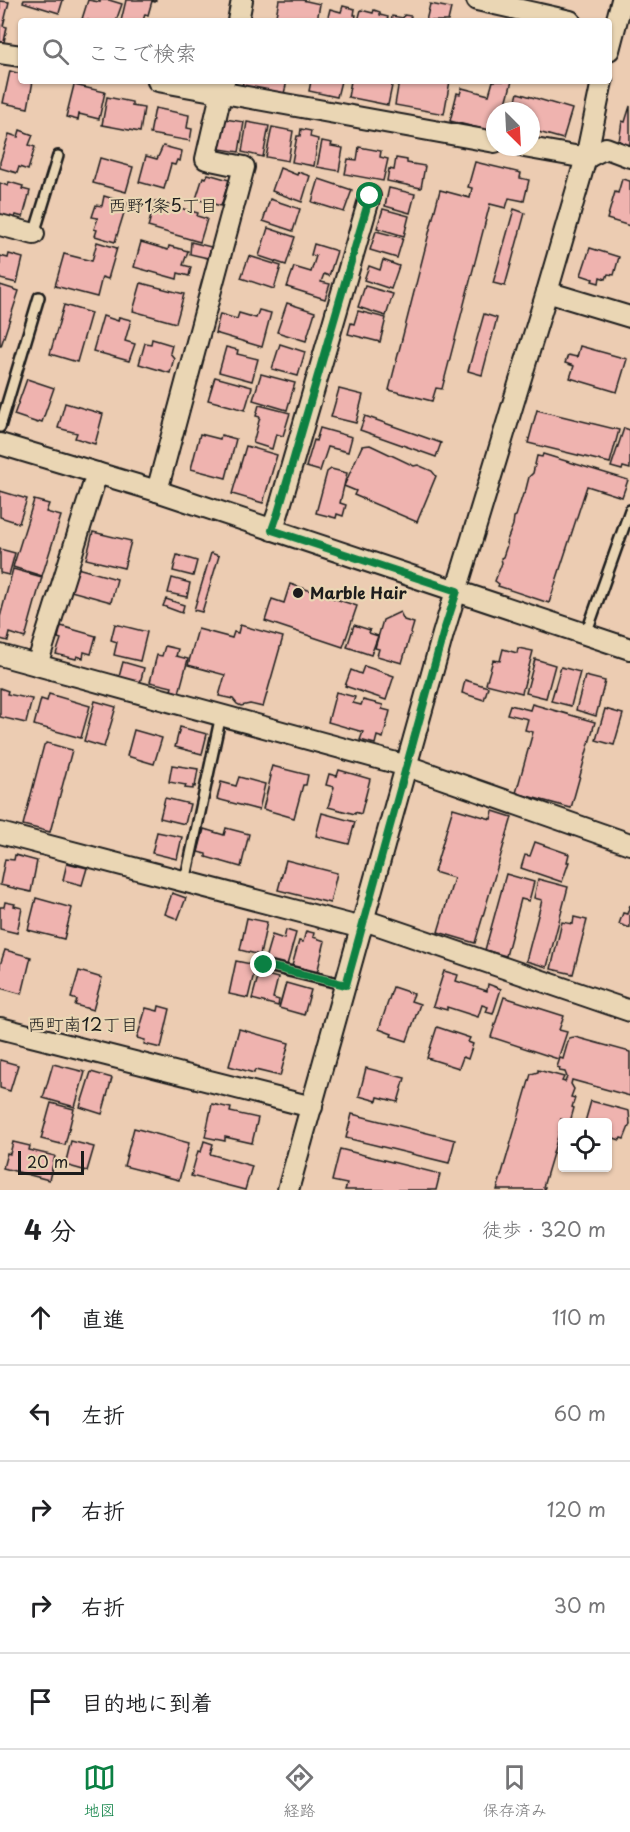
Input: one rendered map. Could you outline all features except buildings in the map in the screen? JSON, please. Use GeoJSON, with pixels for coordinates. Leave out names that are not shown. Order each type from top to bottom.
{"type":"FeatureCollection","features":[{"type":"Feature","properties":{"kind":"street"},"geometry":{"type":"LineString","coordinates":[[239,18],[242,0]]}},
{"type":"Feature","properties":{"kind":"street"},"geometry":{"type":"LineString","coordinates":[[477,0],[557,18]]}},
{"type":"Feature","properties":{"kind":"street"},"geometry":{"type":"LineString","coordinates":[[612,27],[622,0]]}},
{"type":"Feature","properties":{"kind":"street"},"geometry":{"type":"LineString","coordinates":[[0,53],[18,56]]}},
{"type":"Feature","properties":{"kind":"street"},"geometry":{"type":"LineString","coordinates":[[190,84],[223,87],[486,140]]}},
{"type":"Feature","properties":{"kind":"street"},"geometry":{"type":"LineString","coordinates":[[288,1190],[443,634],[548,292],[586,158],[601,84]]}},
{"type":"Feature","properties":{"kind":"street"},"geometry":{"type":"LineString","coordinates":[[157,491],[244,167],[206,159],[223,87]]}},
{"type":"Feature","properties":{"kind":"street"},"geometry":{"type":"LineString","coordinates":[[540,150],[586,158],[606,148],[630,157]]}},
{"type":"Feature","properties":{"kind":"street"},"geometry":{"type":"LineString","coordinates":[[272,530],[370,196]]}},
{"type":"Feature","properties":{"kind":"street"},"geometry":{"type":"LineString","coordinates":[[0,225],[34,234]]}},
{"type":"Feature","properties":{"kind":"street"},"geometry":{"type":"LineString","coordinates":[[548,292],[630,317]]}},
{"type":"Feature","properties":{"kind":"street"},"geometry":{"type":"LineString","coordinates":[[0,444],[157,491],[630,649]]}},
{"type":"Feature","properties":{"kind":"street"},"geometry":{"type":"LineString","coordinates":[[37,665],[97,473]]}},
{"type":"Feature","properties":{"kind":"street"},"geometry":{"type":"LineString","coordinates":[[0,655],[407,766],[630,844]]}},
{"type":"Feature","properties":{"kind":"street"},"geometry":{"type":"LineString","coordinates":[[0,833],[185,882],[363,924],[630,1011]]}},
{"type":"Feature","properties":{"kind":"street"},"geometry":{"type":"LineString","coordinates":[[0,1028],[312,1107]]}},
{"type":"Feature","properties":{"kind":"lane"},"geometry":{"type":"LineString","coordinates":[[34,234],[58,156]]}},
{"type":"Feature","properties":{"kind":"lane"},"geometry":{"type":"LineString","coordinates":[[0,427],[39,297]]}},
{"type":"Feature","properties":{"kind":"lane"},"geometry":{"type":"LineString","coordinates":[[586,634],[630,510]]}},
{"type":"Feature","properties":{"kind":"lane"},"geometry":{"type":"LineString","coordinates":[[185,882],[221,715]]}},
{"type":"Feature","properties":{"kind":"lane"},"geometry":{"type":"LineString","coordinates":[[264,965],[346,985]]}},
{"type":"Feature","properties":{"kind":"place","name":"Marble Hair"},"geometry":{"type":"Point","coordinates":[298,593]}},
{"type":"Feature","properties":{"kind":"district","name":"西野1条5丁目"},"geometry":{"type":"Point","coordinates":[163,206]}},
{"type":"Feature","properties":{"kind":"district","name":"西町南12丁目"},"geometry":{"type":"Point","coordinates":[83,1025]}},
{"type":"Feature","properties":{"kind":"route"},"geometry":{"type":"LineString","coordinates":[[264,965],[346,985],[443,634],[457,591],[272,530],[370,196]]}}]}
